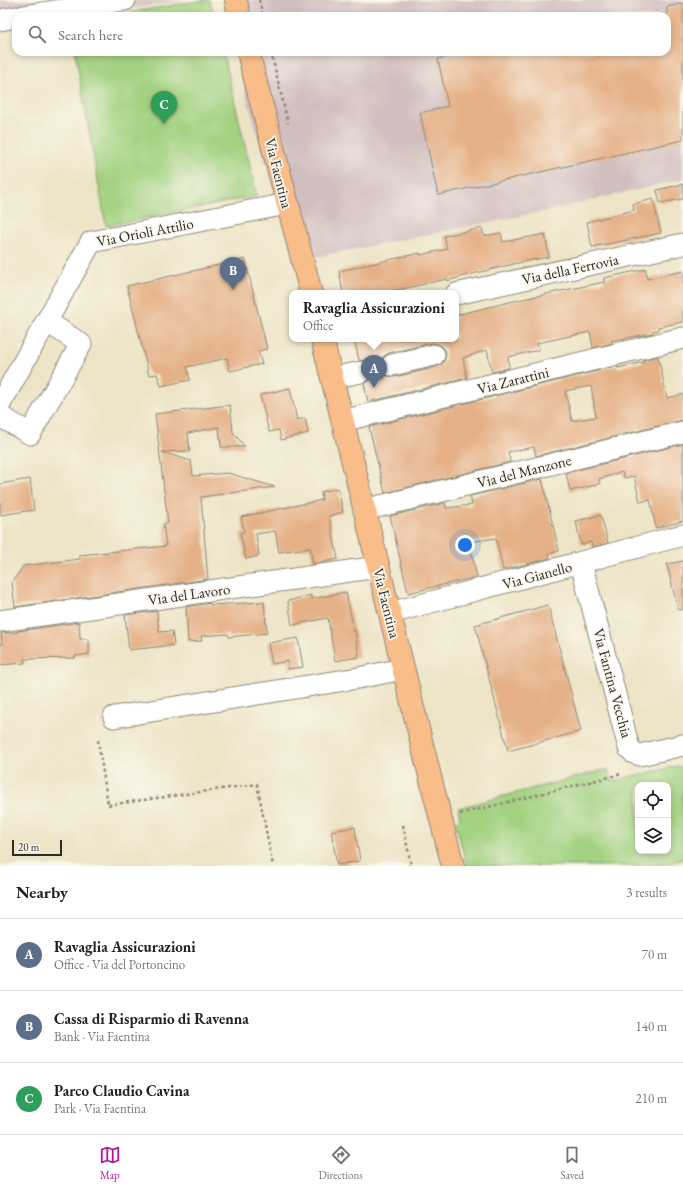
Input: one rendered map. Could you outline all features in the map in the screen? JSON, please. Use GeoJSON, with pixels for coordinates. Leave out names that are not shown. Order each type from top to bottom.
{"type":"FeatureCollection","features":[{"type":"Feature","properties":{"kind":"main road"},"geometry":{"type":"LineString","coordinates":[[236,0],[239,12]]}},
{"type":"Feature","properties":{"kind":"main road","name":"Via Faentina"},"geometry":{"type":"LineString","coordinates":[[249,56],[309,290]]}},
{"type":"Feature","properties":{"kind":"main road","name":"Via Faentina"},"geometry":{"type":"LineString","coordinates":[[323,342],[452,866]]}},
{"type":"Feature","properties":{"kind":"street"},"geometry":{"type":"LineString","coordinates":[[48,12],[125,0]]}},
{"type":"Feature","properties":{"kind":"street"},"geometry":{"type":"LineString","coordinates":[[0,20],[12,18]]}},
{"type":"Feature","properties":{"kind":"street","name":"Via Orioli Attilio"},"geometry":{"type":"LineString","coordinates":[[0,404],[91,242],[287,204]]}},
{"type":"Feature","properties":{"kind":"street","name":"Via della Ferrovia"},"geometry":{"type":"LineString","coordinates":[[459,293],[683,244]]}},
{"type":"Feature","properties":{"kind":"street"},"geometry":{"type":"LineString","coordinates":[[0,416],[30,434],[81,344],[46,321]]}},
{"type":"Feature","properties":{"kind":"street","name":"Via Zarattini"},"geometry":{"type":"LineString","coordinates":[[342,421],[683,338]]}},
{"type":"Feature","properties":{"kind":"street"},"geometry":{"type":"LineString","coordinates":[[392,365],[434,355]]}},
{"type":"Feature","properties":{"kind":"street"},"geometry":{"type":"LineString","coordinates":[[332,378],[361,372]]}},
{"type":"Feature","properties":{"kind":"street","name":"Via del Manzone"},"geometry":{"type":"LineString","coordinates":[[364,510],[683,432]]}},
{"type":"Feature","properties":{"kind":"street","name":"Via Gianello"},"geometry":{"type":"LineString","coordinates":[[390,613],[683,535]]}},
{"type":"Feature","properties":{"kind":"street","name":"Via Fantina Vecchia"},"geometry":{"type":"LineString","coordinates":[[581,563],[630,748],[634,753],[640,755],[683,745]]}},
{"type":"Feature","properties":{"kind":"street","name":"Via del Lavoro"},"geometry":{"type":"LineString","coordinates":[[0,621],[378,567]]}},
{"type":"Feature","properties":{"kind":"street"},"geometry":{"type":"LineString","coordinates":[[114,717],[358,678],[403,669]]}},
{"type":"Feature","properties":{"kind":"path"},"geometry":{"type":"LineString","coordinates":[[259,0],[262,12]]}},
{"type":"Feature","properties":{"kind":"path"},"geometry":{"type":"LineString","coordinates":[[273,56],[287,118]]}},
{"type":"Feature","properties":{"kind":"path"},"geometry":{"type":"LineString","coordinates":[[98,740],[108,805],[257,784],[273,866]]}},
{"type":"Feature","properties":{"kind":"path"},"geometry":{"type":"LineString","coordinates":[[453,816],[621,774]]}},
{"type":"Feature","properties":{"kind":"path"},"geometry":{"type":"LineString","coordinates":[[403,825],[412,865],[408,866]]}},
{"type":"Feature","properties":{"kind":"shaded area"},"geometry":{"type":"Polygon","coordinates":[[[0,0],[186,0],[111,12],[12,12],[12,20],[0,30],[0,0]]]}},
{"type":"Feature","properties":{"kind":"shaded area"},"geometry":{"type":"Polygon","coordinates":[[[225,0],[683,0],[683,179],[546,211],[296,261],[249,106],[237,56],[671,56],[671,12],[227,12],[225,0]]]}},
{"type":"Feature","properties":{"kind":"green space"},"geometry":{"type":"Polygon","coordinates":[[[210,0],[213,12],[132,12],[210,0]]]}},
{"type":"Feature","properties":{"kind":"green space"},"geometry":{"type":"Polygon","coordinates":[[[76,56],[224,56],[257,196],[106,226],[76,56]]]}},
{"type":"Feature","properties":{"kind":"green space"},"geometry":{"type":"Polygon","coordinates":[[[677,766],[683,767],[683,859],[660,866],[467,866],[455,821],[460,819],[458,808],[608,769],[611,781],[677,766]]]}},
{"type":"Feature","properties":{"kind":"building"},"geometry":{"type":"Polygon","coordinates":[[[683,3],[683,140],[438,195],[420,113],[448,106],[438,59],[452,56],[671,56],[671,12],[667,12],[667,7],[683,3]]]}},
{"type":"Feature","properties":{"kind":"building"},"geometry":{"type":"Polygon","coordinates":[[[683,184],[683,199],[660,203],[657,190],[683,184]]]}},
{"type":"Feature","properties":{"kind":"building"},"geometry":{"type":"Polygon","coordinates":[[[653,199],[661,233],[592,247],[587,222],[634,210],[633,204],[653,199]]]}},
{"type":"Feature","properties":{"kind":"building"},"geometry":{"type":"Polygon","coordinates":[[[482,228],[484,236],[501,233],[503,242],[545,234],[549,257],[522,262],[447,281],[447,279],[398,290],[342,290],[339,271],[420,253],[420,255],[447,249],[444,236],[482,228]]]}},
{"type":"Feature","properties":{"kind":"building"},"geometry":{"type":"Polygon","coordinates":[[[245,259],[267,349],[258,351],[262,364],[230,371],[227,358],[187,367],[190,380],[161,386],[157,374],[149,375],[127,286],[245,259]]]}},
{"type":"Feature","properties":{"kind":"building"},"geometry":{"type":"Polygon","coordinates":[[[646,269],[647,279],[683,271],[683,322],[658,327],[659,330],[653,331],[653,333],[611,341],[612,343],[593,348],[590,332],[537,343],[539,350],[508,357],[509,368],[492,372],[487,350],[463,358],[467,378],[368,402],[364,384],[369,381],[372,376],[373,369],[370,364],[359,360],[355,342],[459,342],[459,314],[604,282],[604,278],[646,269]],[[432,343],[389,353],[384,356],[380,362],[380,368],[383,373],[388,376],[395,377],[437,367],[442,364],[445,359],[446,352],[443,347],[432,343]]]}},
{"type":"Feature","properties":{"kind":"building"},"geometry":{"type":"Polygon","coordinates":[[[658,356],[667,398],[683,394],[683,420],[536,456],[534,447],[508,452],[510,462],[385,493],[369,427],[617,366],[617,368],[644,362],[643,360],[658,356]],[[591,386],[565,391],[572,421],[596,417],[591,386]]]}},
{"type":"Feature","properties":{"kind":"building"},"geometry":{"type":"Polygon","coordinates":[[[290,388],[297,420],[305,418],[308,433],[281,440],[279,430],[269,432],[260,395],[290,388]]]}},
{"type":"Feature","properties":{"kind":"building"},"geometry":{"type":"Polygon","coordinates":[[[230,405],[233,432],[245,447],[221,447],[219,427],[188,433],[190,451],[162,452],[191,461],[193,476],[228,473],[275,487],[201,497],[208,579],[15,607],[12,583],[23,566],[80,559],[80,555],[166,546],[163,524],[168,523],[155,414],[230,405]]]}},
{"type":"Feature","properties":{"kind":"building"},"geometry":{"type":"Polygon","coordinates":[[[683,444],[683,521],[656,528],[650,500],[640,502],[634,476],[624,478],[622,472],[599,479],[600,484],[570,491],[566,473],[683,444]]]}},
{"type":"Feature","properties":{"kind":"building"},"geometry":{"type":"Polygon","coordinates":[[[30,479],[34,510],[0,515],[0,484],[30,479]]]}},
{"type":"Feature","properties":{"kind":"building"},"geometry":{"type":"Polygon","coordinates":[[[542,479],[559,551],[549,554],[550,558],[503,570],[496,538],[469,542],[477,577],[408,593],[390,516],[445,503],[446,508],[472,505],[470,496],[542,479]]]}},
{"type":"Feature","properties":{"kind":"building"},"geometry":{"type":"Polygon","coordinates":[[[338,488],[343,512],[329,516],[338,559],[313,564],[310,548],[279,552],[275,531],[256,534],[259,556],[246,559],[240,533],[244,532],[241,517],[322,500],[321,492],[338,488]]]}},
{"type":"Feature","properties":{"kind":"building"},"geometry":{"type":"Polygon","coordinates":[[[601,515],[608,543],[592,547],[591,542],[581,545],[576,521],[601,515]]]}},
{"type":"Feature","properties":{"kind":"building"},"geometry":{"type":"Polygon","coordinates":[[[683,561],[683,609],[678,610],[667,564],[683,561]]]}},
{"type":"Feature","properties":{"kind":"building"},"geometry":{"type":"Polygon","coordinates":[[[346,592],[359,657],[335,661],[328,618],[292,625],[288,601],[311,595],[311,599],[346,592]]]}},
{"type":"Feature","properties":{"kind":"building"},"geometry":{"type":"Polygon","coordinates":[[[264,602],[267,633],[229,637],[228,634],[201,636],[202,641],[188,642],[186,607],[210,603],[210,605],[264,602]]]}},
{"type":"Feature","properties":{"kind":"building"},"geometry":{"type":"Polygon","coordinates":[[[548,605],[581,731],[508,751],[475,625],[548,605]]]}},
{"type":"Feature","properties":{"kind":"building"},"geometry":{"type":"Polygon","coordinates":[[[157,611],[159,632],[172,631],[174,645],[129,650],[125,615],[157,611]]]}},
{"type":"Feature","properties":{"kind":"building"},"geometry":{"type":"Polygon","coordinates":[[[79,622],[80,639],[89,639],[89,654],[75,656],[75,658],[24,659],[25,663],[0,665],[0,644],[2,644],[1,633],[18,632],[79,622]]]}},
{"type":"Feature","properties":{"kind":"building"},"geometry":{"type":"Polygon","coordinates":[[[298,638],[303,667],[288,669],[288,661],[272,664],[268,643],[298,638]]]}},
{"type":"Feature","properties":{"kind":"building"},"geometry":{"type":"Polygon","coordinates":[[[355,827],[360,861],[337,865],[331,831],[355,827]]]}},
{"type":"Feature","properties":{"kind":"tunnel"},"geometry":{"type":"LineString","coordinates":[[361,372],[392,365]]}},
{"type":"Feature","properties":{"kind":"place","name":"Parco Claudio Cavina"},"geometry":{"type":"Point","coordinates":[164,124]}},
{"type":"Feature","properties":{"kind":"place","name":"Cassa di Risparmio di Ravenna"},"geometry":{"type":"Point","coordinates":[233,290]}},
{"type":"Feature","properties":{"kind":"place","name":"Ravaglia Assicurazioni"},"geometry":{"type":"Point","coordinates":[374,388]}}]}
